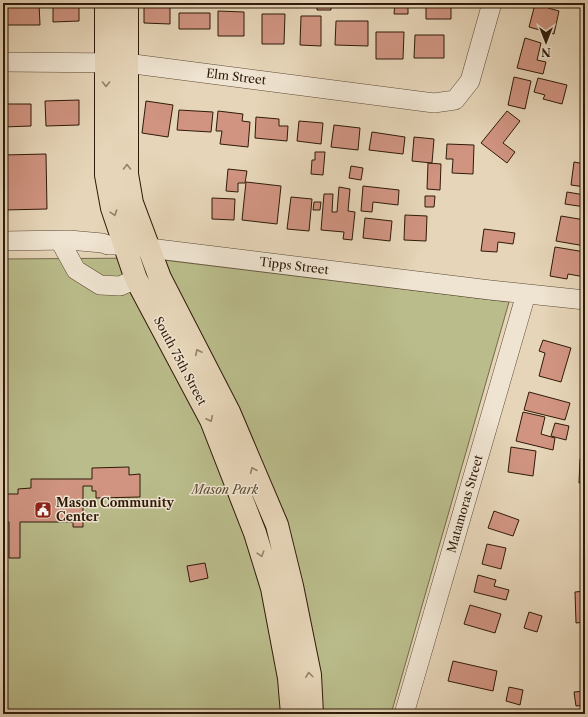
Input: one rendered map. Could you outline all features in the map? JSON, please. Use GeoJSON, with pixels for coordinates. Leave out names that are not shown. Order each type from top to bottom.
{"type":"FeatureCollection","features":[{"type":"Feature","properties":{"kind":"main road","name":"South 75th Street"},"geometry":{"type":"LineString","coordinates":[[106,3],[116,63],[127,174],[132,203],[158,272],[228,412],[277,525],[292,586],[308,668],[312,714]]}},
{"type":"Feature","properties":{"kind":"main road","name":"South 75th Street"},"geometry":{"type":"LineString","coordinates":[[127,3],[116,63],[106,176],[112,208],[136,279],[211,420],[255,533],[272,588],[289,678],[292,714]]}},
{"type":"Feature","properties":{"kind":"main road"},"geometry":{"type":"LineString","coordinates":[[255,533],[277,525]]}},
{"type":"Feature","properties":{"kind":"street","name":"Elm Street"},"geometry":{"type":"LineString","coordinates":[[3,62],[116,63],[434,103],[455,100],[470,81],[492,3]]}},
{"type":"Feature","properties":{"kind":"street","name":"Tipps Street"},"geometry":{"type":"LineString","coordinates":[[3,241],[60,241],[125,245],[585,300]]}},
{"type":"Feature","properties":{"kind":"street"},"geometry":{"type":"LineString","coordinates":[[60,241],[76,270],[100,285],[120,286],[136,279]]}},
{"type":"Feature","properties":{"kind":"street","name":"Matamoras Street"},"geometry":{"type":"LineString","coordinates":[[404,714],[526,294]]}},
{"type":"Feature","properties":{"kind":"green space","name":"Mason Park"},"geometry":{"type":"Polygon","coordinates":[[[147,258],[509,302],[391,714],[3,714],[3,259],[147,258]]]}},
{"type":"Feature","properties":{"kind":"building"},"geometry":{"type":"Polygon","coordinates":[[[39,3],[40,25],[4,25],[3,4],[39,3]]]}},
{"type":"Feature","properties":{"kind":"building"},"geometry":{"type":"Polygon","coordinates":[[[53,3],[79,3],[79,21],[53,22],[53,3]]]}},
{"type":"Feature","properties":{"kind":"building"},"geometry":{"type":"Polygon","coordinates":[[[144,3],[170,3],[170,24],[144,23],[144,3]]]}},
{"type":"Feature","properties":{"kind":"building"},"geometry":{"type":"Polygon","coordinates":[[[317,3],[331,3],[331,10],[317,10],[317,3]]]}},
{"type":"Feature","properties":{"kind":"building"},"geometry":{"type":"Polygon","coordinates":[[[395,3],[408,3],[408,14],[394,14],[395,3]]]}},
{"type":"Feature","properties":{"kind":"building"},"geometry":{"type":"Polygon","coordinates":[[[426,3],[451,3],[451,19],[426,19],[426,3]]]}},
{"type":"Feature","properties":{"kind":"building"},"geometry":{"type":"Polygon","coordinates":[[[533,3],[550,5],[548,8],[559,11],[554,34],[529,27],[534,8],[532,7],[533,3]]]}},
{"type":"Feature","properties":{"kind":"building"},"geometry":{"type":"Polygon","coordinates":[[[218,11],[244,12],[244,36],[218,36],[218,11]]]}},
{"type":"Feature","properties":{"kind":"building"},"geometry":{"type":"Polygon","coordinates":[[[179,13],[210,13],[210,29],[179,29],[179,13]]]}},
{"type":"Feature","properties":{"kind":"building"},"geometry":{"type":"Polygon","coordinates":[[[262,14],[285,14],[284,44],[262,44],[262,14]]]}},
{"type":"Feature","properties":{"kind":"building"},"geometry":{"type":"Polygon","coordinates":[[[301,16],[321,16],[321,46],[300,45],[301,16]]]}},
{"type":"Feature","properties":{"kind":"building"},"geometry":{"type":"Polygon","coordinates":[[[336,21],[368,21],[368,46],[335,45],[336,21]]]}},
{"type":"Feature","properties":{"kind":"building"},"geometry":{"type":"Polygon","coordinates":[[[376,32],[404,32],[403,59],[376,59],[376,32]]]}},
{"type":"Feature","properties":{"kind":"building"},"geometry":{"type":"Polygon","coordinates":[[[415,35],[444,35],[444,58],[414,58],[415,35]]]}},
{"type":"Feature","properties":{"kind":"building"},"geometry":{"type":"Polygon","coordinates":[[[525,38],[541,43],[537,60],[546,62],[543,74],[517,68],[525,38]]]}},
{"type":"Feature","properties":{"kind":"building"},"geometry":{"type":"Polygon","coordinates":[[[514,77],[531,81],[525,109],[508,105],[514,77]]]}},
{"type":"Feature","properties":{"kind":"building"},"geometry":{"type":"Polygon","coordinates":[[[538,78],[567,85],[562,104],[543,99],[545,95],[534,92],[538,78]]]}},
{"type":"Feature","properties":{"kind":"building"},"geometry":{"type":"Polygon","coordinates":[[[79,100],[79,125],[46,126],[45,101],[79,100]]]}},
{"type":"Feature","properties":{"kind":"building"},"geometry":{"type":"Polygon","coordinates":[[[146,101],[173,105],[168,137],[142,133],[146,101]]]}},
{"type":"Feature","properties":{"kind":"building"},"geometry":{"type":"Polygon","coordinates":[[[3,104],[31,104],[31,126],[3,127],[3,104]]]}},
{"type":"Feature","properties":{"kind":"building"},"geometry":{"type":"Polygon","coordinates":[[[179,110],[213,112],[211,132],[177,130],[179,110]]]}},
{"type":"Feature","properties":{"kind":"building"},"geometry":{"type":"Polygon","coordinates":[[[218,111],[243,114],[242,121],[250,122],[248,147],[220,144],[222,131],[216,131],[218,111]]]}},
{"type":"Feature","properties":{"kind":"building"},"geometry":{"type":"Polygon","coordinates":[[[507,111],[520,121],[503,143],[515,152],[507,163],[481,143],[507,111]]]}},
{"type":"Feature","properties":{"kind":"building"},"geometry":{"type":"Polygon","coordinates":[[[256,117],[279,119],[279,126],[288,126],[287,141],[255,138],[256,117]]]}},
{"type":"Feature","properties":{"kind":"building"},"geometry":{"type":"Polygon","coordinates":[[[299,121],[323,123],[321,144],[297,141],[299,121]]]}},
{"type":"Feature","properties":{"kind":"building"},"geometry":{"type":"Polygon","coordinates":[[[334,125],[360,128],[358,150],[331,147],[334,125]]]}},
{"type":"Feature","properties":{"kind":"building"},"geometry":{"type":"Polygon","coordinates":[[[372,132],[405,137],[403,154],[369,150],[372,132]]]}},
{"type":"Feature","properties":{"kind":"building"},"geometry":{"type":"Polygon","coordinates":[[[414,137],[434,139],[432,163],[412,161],[414,137]]]}},
{"type":"Feature","properties":{"kind":"building"},"geometry":{"type":"Polygon","coordinates":[[[447,144],[474,145],[473,174],[452,173],[453,159],[446,159],[447,144]]]}},
{"type":"Feature","properties":{"kind":"building"},"geometry":{"type":"Polygon","coordinates":[[[315,152],[325,152],[323,175],[311,174],[312,160],[315,160],[315,152]]]}},
{"type":"Feature","properties":{"kind":"building"},"geometry":{"type":"Polygon","coordinates":[[[46,154],[47,209],[3,210],[3,155],[46,154]]]}},
{"type":"Feature","properties":{"kind":"building"},"geometry":{"type":"Polygon","coordinates":[[[574,162],[585,164],[585,187],[571,185],[574,162]]]}},
{"type":"Feature","properties":{"kind":"building"},"geometry":{"type":"Polygon","coordinates":[[[428,163],[441,164],[440,190],[427,189],[428,163]]]}},
{"type":"Feature","properties":{"kind":"building"},"geometry":{"type":"Polygon","coordinates":[[[351,166],[363,168],[361,180],[349,178],[351,166]]]}},
{"type":"Feature","properties":{"kind":"building"},"geometry":{"type":"Polygon","coordinates":[[[228,169],[247,171],[245,183],[238,183],[238,192],[226,191],[228,169]]]}},
{"type":"Feature","properties":{"kind":"building"},"geometry":{"type":"Polygon","coordinates":[[[246,182],[281,186],[277,224],[242,220],[246,182]]]}},
{"type":"Feature","properties":{"kind":"building"},"geometry":{"type":"Polygon","coordinates":[[[363,186],[399,190],[398,205],[373,202],[372,212],[361,211],[363,186]]]}},
{"type":"Feature","properties":{"kind":"building"},"geometry":{"type":"Polygon","coordinates":[[[339,187],[350,189],[348,211],[355,212],[352,240],[343,239],[344,232],[321,230],[324,194],[333,194],[332,212],[337,212],[339,187]]]}},
{"type":"Feature","properties":{"kind":"building"},"geometry":{"type":"Polygon","coordinates":[[[567,192],[585,195],[585,207],[565,204],[567,192]]]}},
{"type":"Feature","properties":{"kind":"building"},"geometry":{"type":"Polygon","coordinates":[[[425,196],[435,196],[434,207],[425,207],[425,196]]]}},
{"type":"Feature","properties":{"kind":"building"},"geometry":{"type":"Polygon","coordinates":[[[291,197],[312,199],[309,231],[287,229],[291,197]]]}},
{"type":"Feature","properties":{"kind":"building"},"geometry":{"type":"Polygon","coordinates":[[[212,198],[235,199],[234,220],[212,219],[212,198]]]}},
{"type":"Feature","properties":{"kind":"building"},"geometry":{"type":"Polygon","coordinates":[[[314,202],[321,202],[320,210],[313,210],[314,202]]]}},
{"type":"Feature","properties":{"kind":"building"},"geometry":{"type":"Polygon","coordinates":[[[405,215],[427,216],[426,241],[404,240],[405,215]]]}},
{"type":"Feature","properties":{"kind":"building"},"geometry":{"type":"Polygon","coordinates":[[[561,216],[585,220],[585,246],[556,241],[561,216]]]}},
{"type":"Feature","properties":{"kind":"building"},"geometry":{"type":"Polygon","coordinates":[[[365,218],[392,221],[390,241],[363,238],[365,218]]]}},
{"type":"Feature","properties":{"kind":"building"},"geometry":{"type":"Polygon","coordinates":[[[484,229],[515,233],[513,244],[498,242],[497,252],[481,251],[484,229]]]}},
{"type":"Feature","properties":{"kind":"building"},"geometry":{"type":"Polygon","coordinates":[[[555,247],[585,252],[585,277],[568,274],[567,279],[550,276],[555,247]]]}},
{"type":"Feature","properties":{"kind":"building"},"geometry":{"type":"Polygon","coordinates":[[[543,340],[571,348],[561,382],[539,376],[545,353],[539,351],[543,340]]]}},
{"type":"Feature","properties":{"kind":"building"},"geometry":{"type":"Polygon","coordinates":[[[529,392],[570,403],[565,420],[524,410],[529,392]]]}},
{"type":"Feature","properties":{"kind":"building"},"geometry":{"type":"Polygon","coordinates":[[[523,412],[545,417],[541,434],[555,438],[553,450],[516,441],[523,412]]]}},
{"type":"Feature","properties":{"kind":"building"},"geometry":{"type":"Polygon","coordinates":[[[555,423],[569,426],[566,440],[551,436],[555,423]]]}},
{"type":"Feature","properties":{"kind":"building"},"geometry":{"type":"Polygon","coordinates":[[[511,447],[536,451],[533,476],[508,472],[511,447]]]}},
{"type":"Feature","properties":{"kind":"building"},"geometry":{"type":"Polygon","coordinates":[[[580,459],[585,459],[585,483],[579,483],[580,459]]]}},
{"type":"Feature","properties":{"kind":"building","name":"Mason Community Center"},"geometry":{"type":"Polygon","coordinates":[[[129,467],[129,475],[140,474],[140,497],[96,498],[96,491],[92,491],[92,486],[83,486],[83,527],[73,527],[73,522],[20,522],[20,558],[9,558],[9,522],[3,522],[3,494],[18,494],[18,489],[31,488],[31,479],[92,479],[92,468],[129,467]]]}},
{"type":"Feature","properties":{"kind":"building"},"geometry":{"type":"Polygon","coordinates":[[[494,511],[519,520],[513,536],[488,528],[494,511]]]}},
{"type":"Feature","properties":{"kind":"building"},"geometry":{"type":"Polygon","coordinates":[[[487,544],[506,548],[501,569],[482,564],[487,544]]]}},
{"type":"Feature","properties":{"kind":"building"},"geometry":{"type":"Polygon","coordinates":[[[205,563],[208,578],[190,582],[187,566],[205,563]]]}},
{"type":"Feature","properties":{"kind":"building"},"geometry":{"type":"Polygon","coordinates":[[[478,575],[496,580],[494,586],[509,590],[506,600],[474,592],[478,575]]]}},
{"type":"Feature","properties":{"kind":"building"},"geometry":{"type":"Polygon","coordinates":[[[585,591],[585,622],[576,623],[575,592],[585,591]]]}},
{"type":"Feature","properties":{"kind":"building"},"geometry":{"type":"Polygon","coordinates":[[[470,605],[501,614],[495,633],[464,624],[470,605]]]}},
{"type":"Feature","properties":{"kind":"building"},"geometry":{"type":"Polygon","coordinates":[[[529,612],[542,616],[537,632],[524,628],[529,612]]]}},
{"type":"Feature","properties":{"kind":"building"},"geometry":{"type":"Polygon","coordinates":[[[453,661],[497,671],[493,691],[448,681],[453,661]]]}},
{"type":"Feature","properties":{"kind":"building"},"geometry":{"type":"Polygon","coordinates":[[[509,687],[523,690],[520,705],[506,701],[509,687]]]}},
{"type":"Feature","properties":{"kind":"building"},"geometry":{"type":"Polygon","coordinates":[[[585,691],[585,705],[576,706],[574,692],[585,691]]]}},
{"type":"Feature","properties":{"kind":"place","name":"Mason Community Center"},"geometry":{"type":"Point","coordinates":[43,510]}}]}
